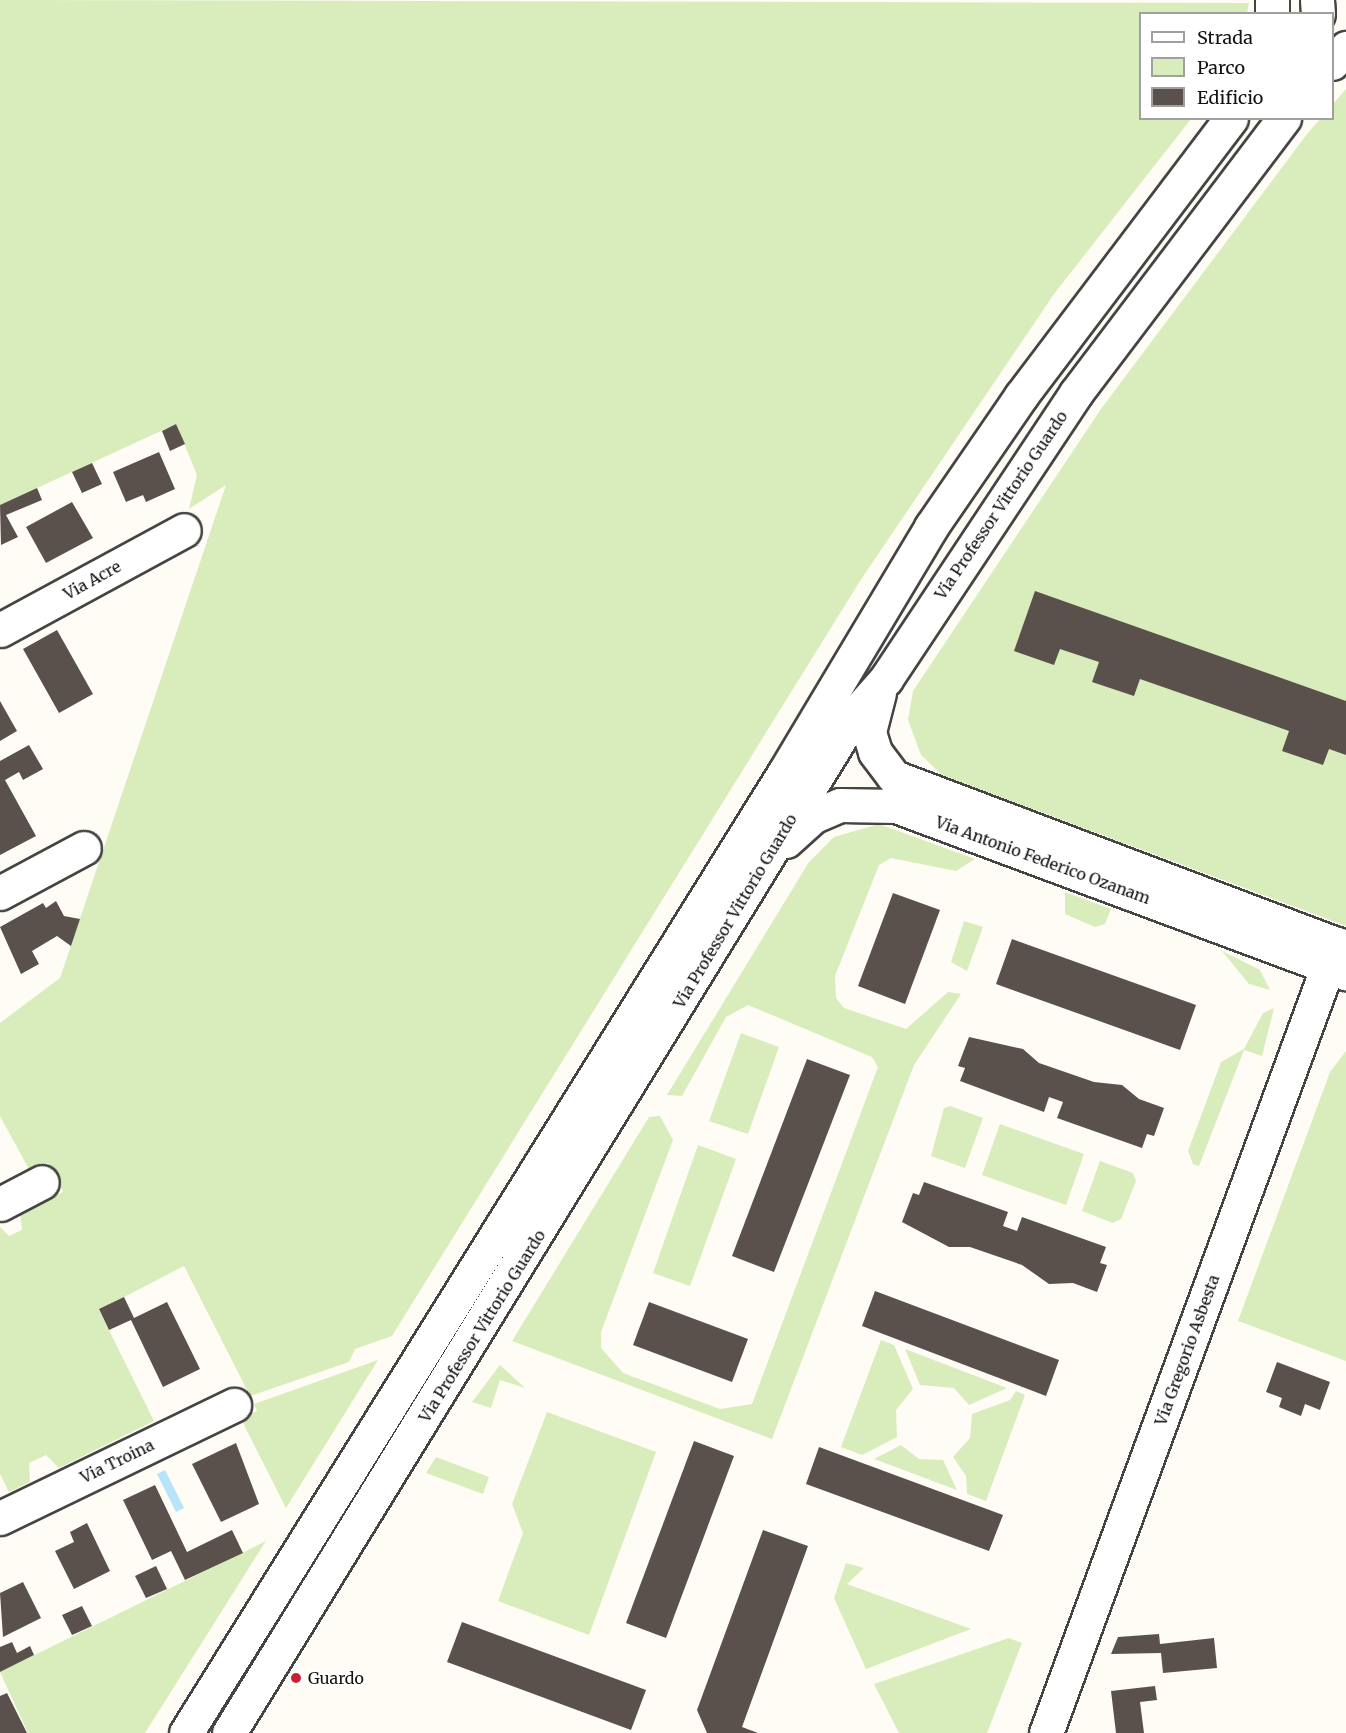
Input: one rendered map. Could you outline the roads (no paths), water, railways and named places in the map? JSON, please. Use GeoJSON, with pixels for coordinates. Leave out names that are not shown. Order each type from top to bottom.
{"type":"FeatureCollection","features":[{"type":"Feature","properties":{"kind":"street"},"geometry":{"type":"LineString","coordinates":[[1334,61],[1346,48]]}},
{"type":"Feature","properties":{"kind":"street","name":"Via Professor Vittorio Guardo"},"geometry":{"type":"LineString","coordinates":[[186,1733],[790,764],[931,527],[1021,396],[1229,120]]}},
{"type":"Feature","properties":{"kind":"street","name":"Via Professor Vittorio Guardo"},"geometry":{"type":"LineString","coordinates":[[229,1733],[759,876],[825,761],[886,679],[1076,393],[1282,120]]}},
{"type":"Feature","properties":{"kind":"street","name":"Via Acre"},"geometry":{"type":"LineString","coordinates":[[0,630],[184,530]]}},
{"type":"Feature","properties":{"kind":"street","name":"Via Antonio Federico Ozanam"},"geometry":{"type":"LineString","coordinates":[[886,679],[871,709],[869,732],[875,752],[894,777],[1339,958]]}},
{"type":"Feature","properties":{"kind":"street","name":"Via Antonio Federico Ozanam"},"geometry":{"type":"LineString","coordinates":[[759,876],[794,830],[814,816],[840,805],[896,806],[1339,958]]}},
{"type":"Feature","properties":{"kind":"street"},"geometry":{"type":"LineString","coordinates":[[0,893],[84,848]]}},
{"type":"Feature","properties":{"kind":"street","name":"Via Gregorio Asbesta"},"geometry":{"type":"LineString","coordinates":[[1046,1733],[1339,958]]}},
{"type":"Feature","properties":{"kind":"street"},"geometry":{"type":"LineString","coordinates":[[0,1203],[42,1182]]}},
{"type":"Feature","properties":{"kind":"street","name":"Via Troina"},"geometry":{"type":"LineString","coordinates":[[0,1518],[234,1405]]}},
{"type":"Feature","properties":{"kind":"water"},"geometry":{"type":"Polygon","coordinates":[[[165,1470],[184,1508],[176,1512],[157,1474],[165,1470]]]}},
{"type":"Feature","properties":{"kind":"place","name":"Guardo"},"geometry":{"type":"Point","coordinates":[296,1678]}}]}
